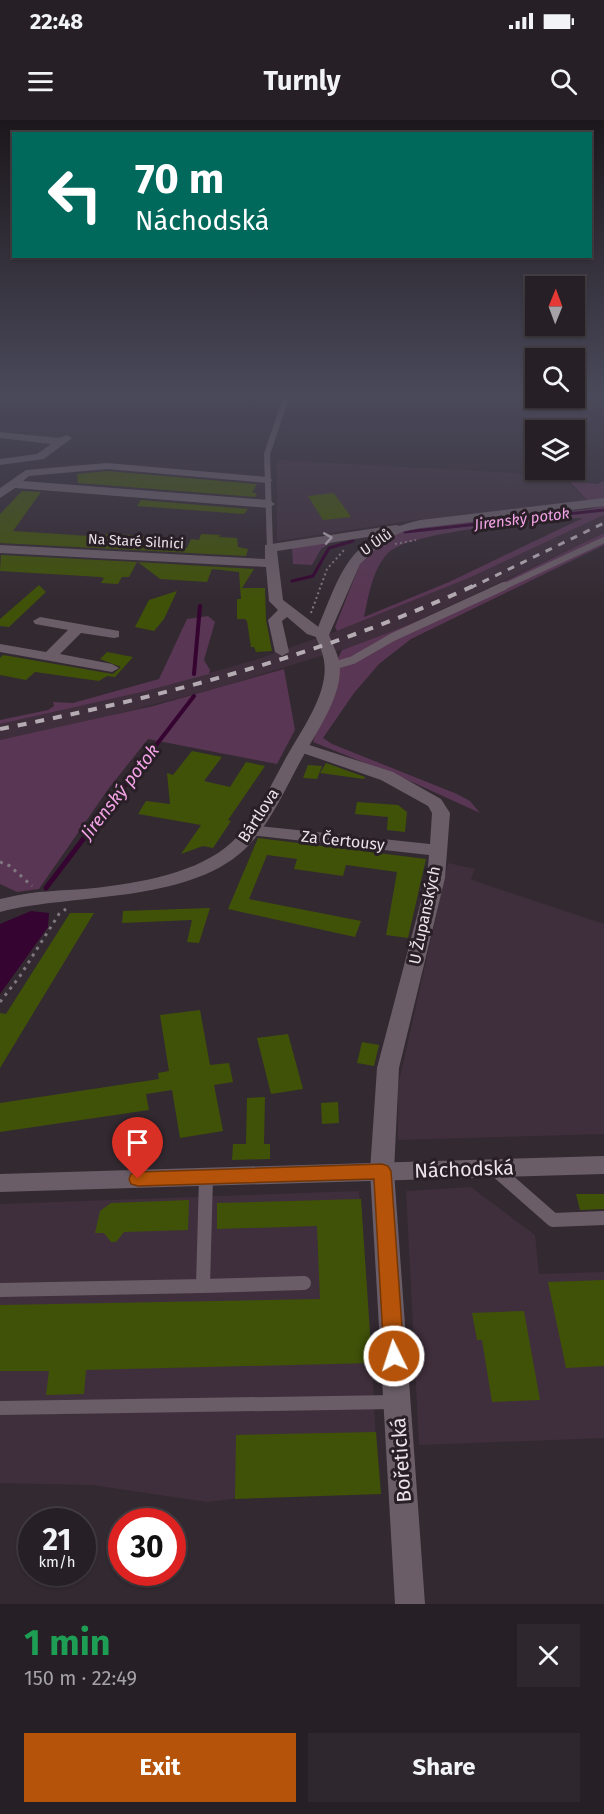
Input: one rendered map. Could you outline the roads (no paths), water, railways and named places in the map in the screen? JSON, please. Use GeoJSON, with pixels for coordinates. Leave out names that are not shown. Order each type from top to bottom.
{"type":"FeatureCollection","features":[{"type":"Feature","properties":{"kind":"street"},"geometry":{"type":"LineString","coordinates":[[106,492],[125,468]]}},
{"type":"Feature","properties":{"kind":"street"},"geometry":{"type":"LineString","coordinates":[[0,494],[22,475],[30,472],[125,468],[267,480]]}},
{"type":"Feature","properties":{"kind":"street"},"geometry":{"type":"LineString","coordinates":[[11,484],[268,504]]}},
{"type":"Feature","properties":{"kind":"street"},"geometry":{"type":"LineString","coordinates":[[396,529],[604,502]]}},
{"type":"Feature","properties":{"kind":"street","name":"U Úlů"},"geometry":{"type":"LineString","coordinates":[[270,548],[396,529]]}},
{"type":"Feature","properties":{"kind":"street","name":"U Úlů"},"geometry":{"type":"LineString","coordinates":[[322,636],[357,555],[377,538],[396,529]]}},
{"type":"Feature","properties":{"kind":"street"},"geometry":{"type":"LineString","coordinates":[[270,548],[276,601],[312,631],[322,636],[331,661]]}},
{"type":"Feature","properties":{"kind":"street","name":"Na Staré Silnici"},"geometry":{"type":"LineString","coordinates":[[0,549],[270,563]]}},
{"type":"Feature","properties":{"kind":"street"},"geometry":{"type":"LineString","coordinates":[[282,652],[275,620],[286,610]]}},
{"type":"Feature","properties":{"kind":"street"},"geometry":{"type":"LineString","coordinates":[[40,621],[114,634]]}},
{"type":"Feature","properties":{"kind":"street"},"geometry":{"type":"LineString","coordinates":[[49,657],[78,628]]}},
{"type":"Feature","properties":{"kind":"street"},"geometry":{"type":"LineString","coordinates":[[0,648],[112,668]]}},
{"type":"Feature","properties":{"kind":"street","name":"Bártlova"},"geometry":{"type":"LineString","coordinates":[[0,906],[14,900],[41,896],[96,894],[192,872],[219,861],[239,845],[300,747],[319,708],[331,661]]}},
{"type":"Feature","properties":{"kind":"street","name":"U Županských"},"geometry":{"type":"LineString","coordinates":[[300,747],[387,776],[435,803],[441,813],[435,878],[388,1068],[382,1171]]}},
{"type":"Feature","properties":{"kind":"street","name":"Za Čertousy"},"geometry":{"type":"LineString","coordinates":[[249,830],[437,850]]}},
{"type":"Feature","properties":{"kind":"street","name":"Náchodská"},"geometry":{"type":"LineString","coordinates":[[0,1183],[604,1165]]}},
{"type":"Feature","properties":{"kind":"street","name":"Bořetická"},"geometry":{"type":"LineString","coordinates":[[382,1171],[410,1604]]}},
{"type":"Feature","properties":{"kind":"lane"},"geometry":{"type":"LineString","coordinates":[[267,464],[267,544],[270,548]]}},
{"type":"Feature","properties":{"kind":"lane"},"geometry":{"type":"LineString","coordinates":[[331,661],[357,661],[400,633],[438,618],[604,540]]}},
{"type":"Feature","properties":{"kind":"lane"},"geometry":{"type":"LineString","coordinates":[[495,1168],[553,1220],[604,1218]]}},
{"type":"Feature","properties":{"kind":"lane"},"geometry":{"type":"LineString","coordinates":[[203,1286],[206,1177]]}},
{"type":"Feature","properties":{"kind":"lane"},"geometry":{"type":"LineString","coordinates":[[0,1290],[304,1283]]}},
{"type":"Feature","properties":{"kind":"lane"},"geometry":{"type":"LineString","coordinates":[[0,1408],[397,1402]]}},
{"type":"Feature","properties":{"kind":"waterway","name":"Jirenský potok"},"geometry":{"type":"LineString","coordinates":[[405,532],[604,510]]}},
{"type":"Feature","properties":{"kind":"waterway","name":"Jirenský potok"},"geometry":{"type":"LineString","coordinates":[[292,581],[313,576],[329,548],[353,541]]}},
{"type":"Feature","properties":{"kind":"waterway","name":"Jirenský potok"},"geometry":{"type":"LineString","coordinates":[[194,674],[200,606]]}},
{"type":"Feature","properties":{"kind":"waterway","name":"Jirenský potok"},"geometry":{"type":"LineString","coordinates":[[83,840],[194,696]]}},
{"type":"Feature","properties":{"kind":"waterway","name":"Jirenský potok"},"geometry":{"type":"LineString","coordinates":[[46,888],[84,838]]}},
{"type":"Feature","properties":{"kind":"railway"},"geometry":{"type":"LineString","coordinates":[[470,588],[604,523]]}},
{"type":"Feature","properties":{"kind":"railway"},"geometry":{"type":"LineString","coordinates":[[0,729],[121,703],[241,671],[358,633],[473,586]]}}]}
